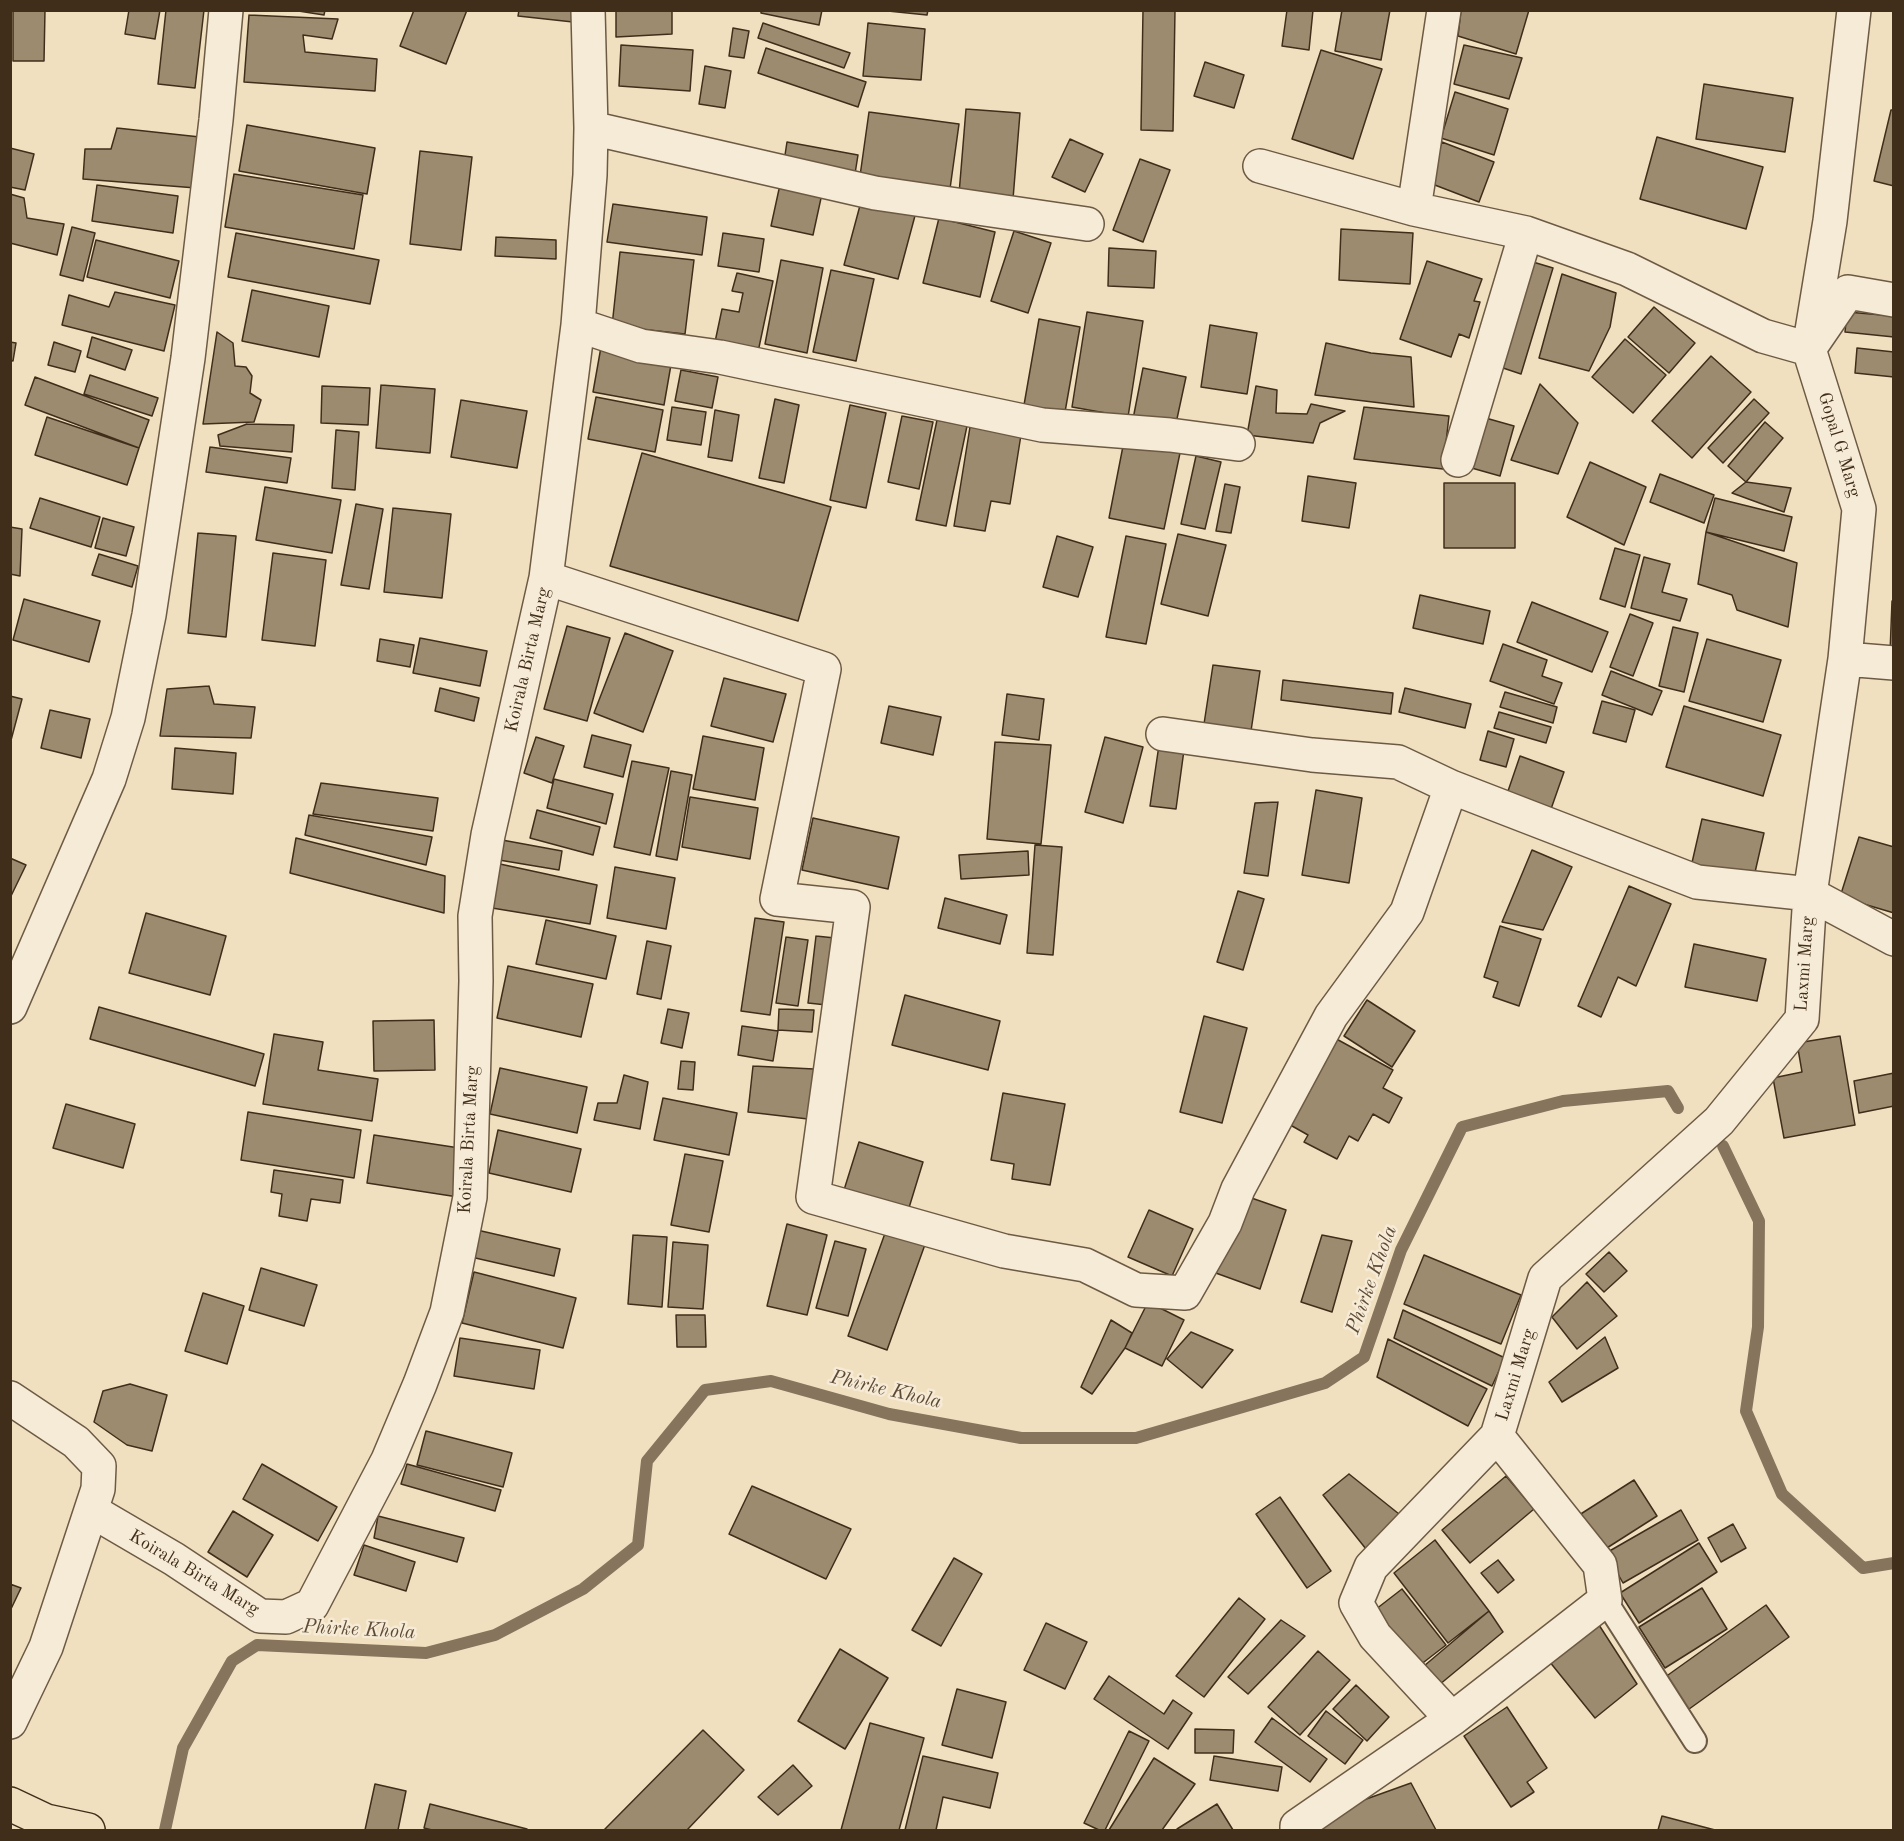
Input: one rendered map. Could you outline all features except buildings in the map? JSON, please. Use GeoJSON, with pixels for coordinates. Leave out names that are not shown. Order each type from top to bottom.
{"type":"FeatureCollection","features":[{"type":"Feature","properties":{"kind":"highway"},"geometry":{"type":"LineString","coordinates":[[10,1804],[46,1821]]}},
{"type":"Feature","properties":{"kind":"highway"},"geometry":{"type":"LineString","coordinates":[[10,1818],[46,1821],[88,1830]]}},
{"type":"Feature","properties":{"kind":"street"},"geometry":{"type":"LineString","coordinates":[[10,1007],[109,779],[129,718],[149,615],[188,358],[216,120],[226,10]]}},
{"type":"Feature","properties":{"kind":"street","name":"Koirala Birta Marg"},"geometry":{"type":"LineString","coordinates":[[92,1511],[174,1559],[260,1616],[286,1617],[312,1605],[388,1460],[447,1312],[468,1208],[476,981],[475,916],[488,835],[546,578],[578,325],[590,175],[588,10]]}},
{"type":"Feature","properties":{"kind":"street"},"geometry":{"type":"LineString","coordinates":[[1414,209],[1444,10]]}},
{"type":"Feature","properties":{"kind":"street","name":"Gopal G Marg"},"geometry":{"type":"LineString","coordinates":[[1810,894],[1845,659],[1859,509],[1809,349],[1830,221],[1854,10]]}},
{"type":"Feature","properties":{"kind":"street"},"geometry":{"type":"LineString","coordinates":[[591,128],[875,193],[1087,224]]}},
{"type":"Feature","properties":{"kind":"street"},"geometry":{"type":"LineString","coordinates":[[1260,166],[1414,209],[1526,233],[1627,268],[1763,336],[1809,349],[1848,292],[1893,300]]}},
{"type":"Feature","properties":{"kind":"street"},"geometry":{"type":"LineString","coordinates":[[1458,460],[1526,233]]}},
{"type":"Feature","properties":{"kind":"street"},"geometry":{"type":"LineString","coordinates":[[578,325],[641,346],[720,357],[1042,426],[1170,435],[1238,444]]}},
{"type":"Feature","properties":{"kind":"street"},"geometry":{"type":"LineString","coordinates":[[546,578],[824,669],[777,899],[853,907],[813,1197],[1004,1251],[1085,1265],[1136,1290],[1185,1293],[1225,1223],[1238,1189],[1332,1016],[1407,912],[1450,787]]}},
{"type":"Feature","properties":{"kind":"street"},"geometry":{"type":"LineString","coordinates":[[1845,659],[1893,663]]}},
{"type":"Feature","properties":{"kind":"street"},"geometry":{"type":"LineString","coordinates":[[1163,734],[1312,755],[1398,762],[1450,787],[1697,882],[1810,894],[1893,939]]}},
{"type":"Feature","properties":{"kind":"street","name":"Laxmi Marg"},"geometry":{"type":"LineString","coordinates":[[1452,1719],[1375,1636],[1356,1603],[1371,1567],[1497,1436],[1545,1278],[1719,1121],[1802,1019],[1810,894]]}},
{"type":"Feature","properties":{"kind":"street"},"geometry":{"type":"LineString","coordinates":[[10,1398],[76,1442],[99,1466],[98,1489],[92,1511],[46,1647],[10,1722]]}},
{"type":"Feature","properties":{"kind":"street"},"geometry":{"type":"LineString","coordinates":[[1297,1830],[1297,1826],[1452,1719],[1605,1600],[1600,1565],[1497,1436]]}},
{"type":"Feature","properties":{"kind":"lane"},"geometry":{"type":"LineString","coordinates":[[1605,1600],[1695,1741]]}},
{"type":"Feature","properties":{"kind":"waterway","name":"Phirke Khola"},"geometry":{"type":"LineString","coordinates":[[165,1830],[183,1748],[232,1661],[257,1645],[426,1653],[495,1635],[583,1589],[638,1545],[647,1461],[705,1390],[771,1381],[889,1414],[1021,1438],[1136,1438],[1325,1383],[1364,1357],[1401,1250],[1462,1127],[1563,1101],[1668,1091],[1678,1108]]}},
{"type":"Feature","properties":{"kind":"waterway","name":"Phirke Khola"},"geometry":{"type":"LineString","coordinates":[[1723,1146],[1759,1221],[1758,1327],[1746,1411],[1782,1494],[1863,1568],[1894,1563]]}}]}
